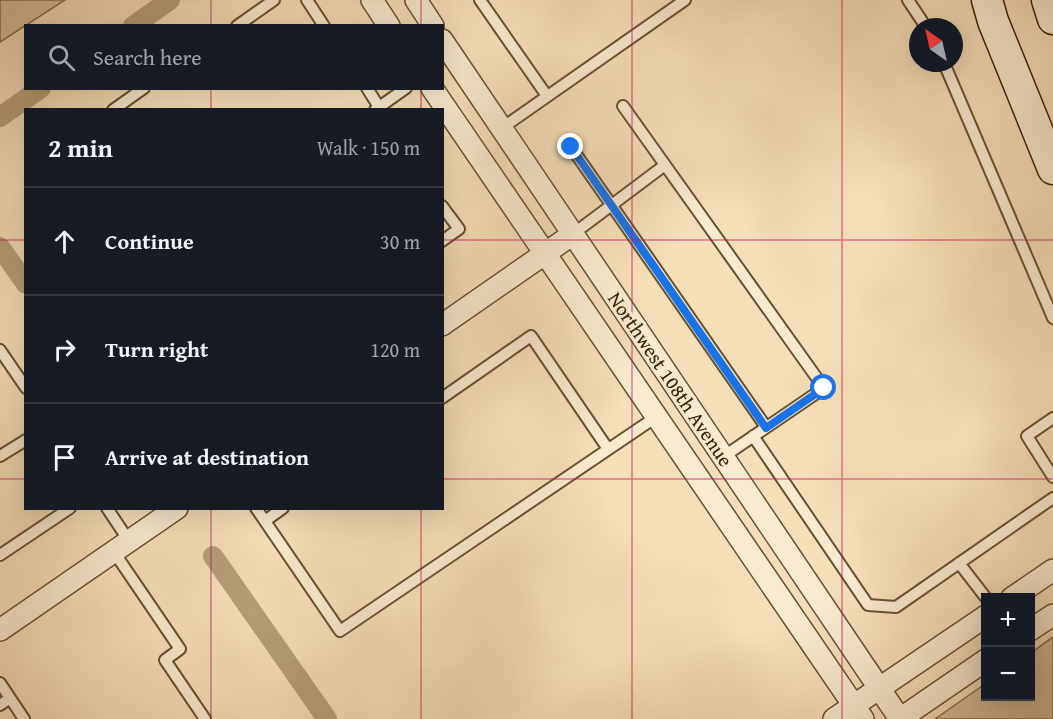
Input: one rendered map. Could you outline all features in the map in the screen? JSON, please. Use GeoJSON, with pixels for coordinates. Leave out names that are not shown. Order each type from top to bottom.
{"type":"FeatureCollection","features":[{"type":"Feature","properties":{"kind":"main road"},"geometry":{"type":"LineString","coordinates":[[987,0],[993,21],[1053,169]]}},
{"type":"Feature","properties":{"kind":"main road"},"geometry":{"type":"LineString","coordinates":[[1047,0],[1053,19]]}},
{"type":"Feature","properties":{"kind":"street"},"geometry":{"type":"LineString","coordinates":[[372,0],[388,24]]}},
{"type":"Feature","properties":{"kind":"street"},"geometry":{"type":"LineString","coordinates":[[416,0],[432,24]]}},
{"type":"Feature","properties":{"kind":"street","name":"Northwest 108th Avenue"},"geometry":{"type":"LineString","coordinates":[[444,43],[900,719]]}},
{"type":"Feature","properties":{"kind":"street","name":"Northwest 108th Avenue"},"geometry":{"type":"LineString","coordinates":[[433,90],[858,712]]}},
{"type":"Feature","properties":{"kind":"street"},"geometry":{"type":"LineString","coordinates":[[444,324],[573,234]]}},
{"type":"Feature","properties":{"kind":"street"},"geometry":{"type":"LineString","coordinates":[[0,630],[174,510]]}},
{"type":"Feature","properties":{"kind":"street"},"geometry":{"type":"LineString","coordinates":[[1018,593],[1053,570]]}},
{"type":"Feature","properties":{"kind":"street"},"geometry":{"type":"LineString","coordinates":[[1035,627],[1053,615]]}},
{"type":"Feature","properties":{"kind":"street"},"geometry":{"type":"LineString","coordinates":[[834,719],[858,712],[879,688],[981,619]]}},
{"type":"Feature","properties":{"kind":"street"},"geometry":{"type":"LineString","coordinates":[[900,719],[981,663]]}},
{"type":"Feature","properties":{"kind":"lane"},"geometry":{"type":"LineString","coordinates":[[240,24],[274,0]]}},
{"type":"Feature","properties":{"kind":"lane"},"geometry":{"type":"LineString","coordinates":[[307,0],[323,24]]}},
{"type":"Feature","properties":{"kind":"lane"},"geometry":{"type":"LineString","coordinates":[[480,0],[547,96]]}},
{"type":"Feature","properties":{"kind":"lane"},"geometry":{"type":"LineString","coordinates":[[502,128],[685,0]]}},
{"type":"Feature","properties":{"kind":"lane"},"geometry":{"type":"LineString","coordinates":[[908,0],[920,18]]}},
{"type":"Feature","properties":{"kind":"lane"},"geometry":{"type":"LineString","coordinates":[[948,72],[1053,318]]}},
{"type":"Feature","properties":{"kind":"lane"},"geometry":{"type":"LineString","coordinates":[[116,108],[141,90]]}},
{"type":"Feature","properties":{"kind":"lane"},"geometry":{"type":"LineString","coordinates":[[368,90],[377,108],[403,90]]}},
{"type":"Feature","properties":{"kind":"lane"},"geometry":{"type":"LineString","coordinates":[[623,106],[824,388],[723,457]]}},
{"type":"Feature","properties":{"kind":"lane"},"geometry":{"type":"LineString","coordinates":[[571,147],[766,428]]}},
{"type":"Feature","properties":{"kind":"lane"},"geometry":{"type":"LineString","coordinates":[[573,234],[665,165]]}},
{"type":"Feature","properties":{"kind":"lane"},"geometry":{"type":"LineString","coordinates":[[444,209],[459,229],[444,240]]}},
{"type":"Feature","properties":{"kind":"lane"},"geometry":{"type":"LineString","coordinates":[[444,397],[531,336],[608,449]]}},
{"type":"Feature","properties":{"kind":"lane"},"geometry":{"type":"LineString","coordinates":[[0,350],[24,385]]}},
{"type":"Feature","properties":{"kind":"lane"},"geometry":{"type":"LineString","coordinates":[[257,510],[340,631],[656,417]]}},
{"type":"Feature","properties":{"kind":"lane"},"geometry":{"type":"LineString","coordinates":[[1053,418],[1027,436],[1053,477]]}},
{"type":"Feature","properties":{"kind":"lane"},"geometry":{"type":"LineString","coordinates":[[753,436],[868,605],[896,607],[1053,498]]}},
{"type":"Feature","properties":{"kind":"lane"},"geometry":{"type":"LineString","coordinates":[[0,456],[24,441]]}},
{"type":"Feature","properties":{"kind":"lane"},"geometry":{"type":"LineString","coordinates":[[0,555],[67,510]]}},
{"type":"Feature","properties":{"kind":"lane"},"geometry":{"type":"LineString","coordinates":[[108,510],[121,547],[180,649],[165,660],[205,719]]}},
{"type":"Feature","properties":{"kind":"lane"},"geometry":{"type":"LineString","coordinates":[[265,521],[280,510]]}},
{"type":"Feature","properties":{"kind":"lane"},"geometry":{"type":"LineString","coordinates":[[959,562],[982,593]]}},
{"type":"Feature","properties":{"kind":"lane"},"geometry":{"type":"LineString","coordinates":[[0,683],[24,719]]}},
{"type":"Feature","properties":{"kind":"lane"},"geometry":{"type":"LineString","coordinates":[[0,705],[10,698]]}},
{"type":"Feature","properties":{"kind":"shaded area"},"geometry":{"type":"Polygon","coordinates":[[[0,0],[65,0],[28,24],[24,24],[24,26],[0,42],[0,0]]]}},
{"type":"Feature","properties":{"kind":"shaded area"},"geometry":{"type":"Polygon","coordinates":[[[1053,637],[1053,719],[935,719],[981,687],[981,701],[1035,701],[1035,650],[1053,637]]]}},
{"type":"Feature","properties":{"kind":"waterway"},"geometry":{"type":"LineString","coordinates":[[136,24],[170,0]]}},
{"type":"Feature","properties":{"kind":"waterway"},"geometry":{"type":"LineString","coordinates":[[0,117],[38,90]]}},
{"type":"Feature","properties":{"kind":"waterway"},"geometry":{"type":"LineString","coordinates":[[0,247],[24,281]]}},
{"type":"Feature","properties":{"kind":"waterway"},"geometry":{"type":"LineString","coordinates":[[213,556],[327,719]]}},
{"type":"Feature","properties":{"kind":"route"},"geometry":{"type":"LineString","coordinates":[[571,147],[766,428],[824,388]]}}]}
